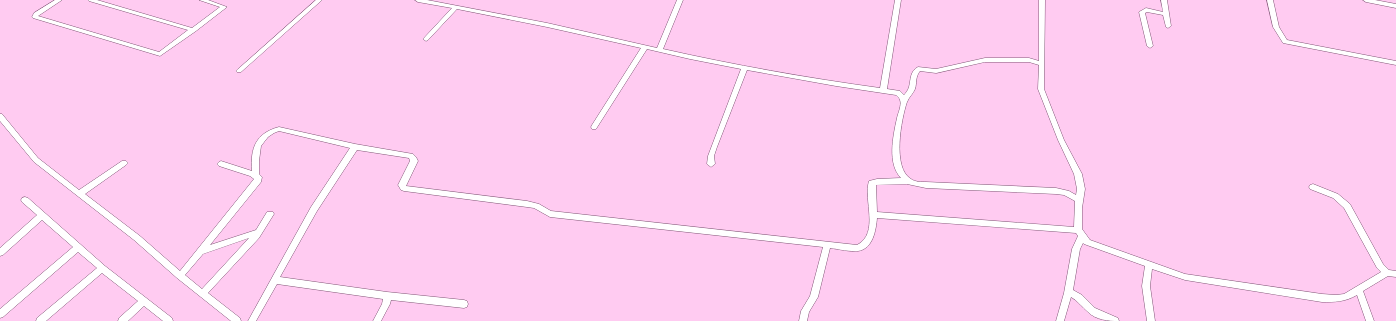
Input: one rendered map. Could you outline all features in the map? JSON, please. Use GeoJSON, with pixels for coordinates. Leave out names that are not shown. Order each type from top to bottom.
{"type":"FeatureCollection","features":[{"type":"Feature","properties":{"kind":"street"},"geometry":{"type":"LineString","coordinates":[[59,0],[36,14],[35,17],[157,53],[163,53],[224,7],[202,0]]}},
{"type":"Feature","properties":{"kind":"street"},"geometry":{"type":"LineString","coordinates":[[90,0],[194,30]]}},
{"type":"Feature","properties":{"kind":"street"},"geometry":{"type":"LineString","coordinates":[[239,70],[319,0]]}},
{"type":"Feature","properties":{"kind":"street"},"geometry":{"type":"LineString","coordinates":[[418,0],[548,25],[659,50],[898,93],[904,101]]}},
{"type":"Feature","properties":{"kind":"street"},"geometry":{"type":"LineString","coordinates":[[659,50],[680,0]]}},
{"type":"Feature","properties":{"kind":"street"},"geometry":{"type":"LineString","coordinates":[[883,91],[898,0]]}},
{"type":"Feature","properties":{"kind":"street"},"geometry":{"type":"LineString","coordinates":[[1042,0],[1041,89],[1061,140],[1078,174],[1080,189],[1078,199],[1080,234],[1068,292],[1060,321]]}},
{"type":"Feature","properties":{"kind":"street"},"geometry":{"type":"LineString","coordinates":[[1164,0],[1168,26]]}},
{"type":"Feature","properties":{"kind":"street"},"geometry":{"type":"LineString","coordinates":[[1270,0],[1276,27],[1285,42],[1396,63]]}},
{"type":"Feature","properties":{"kind":"street"},"geometry":{"type":"LineString","coordinates":[[1366,0],[1396,6]]}},
{"type":"Feature","properties":{"kind":"street"},"geometry":{"type":"LineString","coordinates":[[426,39],[456,7]]}},
{"type":"Feature","properties":{"kind":"street"},"geometry":{"type":"LineString","coordinates":[[1150,46],[1142,12],[1146,10],[1166,14]]}},
{"type":"Feature","properties":{"kind":"street"},"geometry":{"type":"LineString","coordinates":[[594,127],[645,47]]}},
{"type":"Feature","properties":{"kind":"street"},"geometry":{"type":"LineString","coordinates":[[907,181],[902,176],[896,153],[897,130],[904,101],[912,89],[914,74],[918,70],[936,71],[985,60],[1029,60],[1041,64]]}},
{"type":"Feature","properties":{"kind":"street"},"geometry":{"type":"LineString","coordinates":[[711,164],[714,147],[745,66]]}},
{"type":"Feature","properties":{"kind":"street"},"geometry":{"type":"LineString","coordinates":[[0,116],[36,160],[137,238],[180,276],[237,321]]}},
{"type":"Feature","properties":{"kind":"street"},"geometry":{"type":"LineString","coordinates":[[180,276],[256,184],[258,179],[256,176],[254,158],[256,150],[264,138],[274,130],[284,130],[355,147],[413,157],[413,164],[402,185],[404,188],[527,204],[536,206],[550,214],[827,246],[863,247],[869,236],[874,215],[873,182],[907,181],[926,185],[1056,191],[1066,193],[1078,199]]}},
{"type":"Feature","properties":{"kind":"street"},"geometry":{"type":"LineString","coordinates":[[252,321],[314,210],[355,147]]}},
{"type":"Feature","properties":{"kind":"street"},"geometry":{"type":"LineString","coordinates":[[80,193],[124,163]]}},
{"type":"Feature","properties":{"kind":"street"},"geometry":{"type":"LineString","coordinates":[[221,164],[256,176]]}},
{"type":"Feature","properties":{"kind":"street"},"geometry":{"type":"LineString","coordinates":[[1313,187],[1343,201],[1380,266],[1387,273]]}},
{"type":"Feature","properties":{"kind":"street"},"geometry":{"type":"LineString","coordinates":[[25,200],[102,268],[169,321]]}},
{"type":"Feature","properties":{"kind":"street"},"geometry":{"type":"LineString","coordinates":[[203,293],[259,232],[270,214]]}},
{"type":"Feature","properties":{"kind":"street"},"geometry":{"type":"LineString","coordinates":[[0,253],[43,215]]}},
{"type":"Feature","properties":{"kind":"street"},"geometry":{"type":"LineString","coordinates":[[874,215],[1080,234],[1093,245],[1185,277],[1206,282],[1322,298],[1346,298],[1387,273],[1396,274]]}},
{"type":"Feature","properties":{"kind":"street"},"geometry":{"type":"LineString","coordinates":[[201,251],[259,232]]}},
{"type":"Feature","properties":{"kind":"street"},"geometry":{"type":"LineString","coordinates":[[0,314],[78,246]]}},
{"type":"Feature","properties":{"kind":"street"},"geometry":{"type":"LineString","coordinates":[[802,321],[805,311],[814,297],[827,246]]}},
{"type":"Feature","properties":{"kind":"street"},"geometry":{"type":"LineString","coordinates":[[1149,265],[1146,274],[1146,282],[1151,321]]}},
{"type":"Feature","properties":{"kind":"street"},"geometry":{"type":"LineString","coordinates":[[40,321],[102,268]]}},
{"type":"Feature","properties":{"kind":"street"},"geometry":{"type":"LineString","coordinates":[[274,280],[387,296],[464,304]]}},
{"type":"Feature","properties":{"kind":"street"},"geometry":{"type":"LineString","coordinates":[[1359,290],[1370,321]]}},
{"type":"Feature","properties":{"kind":"street"},"geometry":{"type":"LineString","coordinates":[[1068,292],[1079,297],[1092,311],[1115,321]]}},
{"type":"Feature","properties":{"kind":"street"},"geometry":{"type":"LineString","coordinates":[[377,321],[386,304],[387,296]]}},
{"type":"Feature","properties":{"kind":"street"},"geometry":{"type":"LineString","coordinates":[[122,321],[143,301]]}}]}
